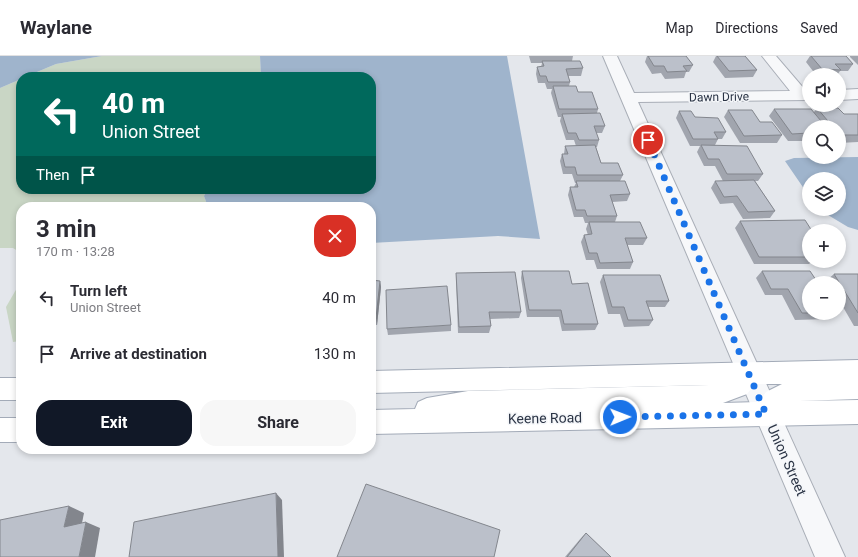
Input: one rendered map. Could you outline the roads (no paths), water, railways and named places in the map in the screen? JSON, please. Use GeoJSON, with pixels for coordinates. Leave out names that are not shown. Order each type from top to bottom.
{"type":"FeatureCollection","features":[{"type":"Feature","properties":{"kind":"main road"},"geometry":{"type":"LineString","coordinates":[[376,382],[858,371]]}},
{"type":"Feature","properties":{"kind":"main road"},"geometry":{"type":"LineString","coordinates":[[376,420],[468,403],[708,397],[738,386],[749,373]]}},
{"type":"Feature","properties":{"kind":"main road"},"geometry":{"type":"LineString","coordinates":[[766,414],[776,399],[792,391],[858,388]]}},
{"type":"Feature","properties":{"kind":"main road"},"geometry":{"type":"LineString","coordinates":[[0,389],[16,389]]}},
{"type":"Feature","properties":{"kind":"main road","name":"Keene Road"},"geometry":{"type":"LineString","coordinates":[[376,421],[858,412]]}},
{"type":"Feature","properties":{"kind":"main road"},"geometry":{"type":"LineString","coordinates":[[0,430],[16,430]]}},
{"type":"Feature","properties":{"kind":"street","name":"Union Street"},"geometry":{"type":"LineString","coordinates":[[610,56],[830,557]]}},
{"type":"Feature","properties":{"kind":"street"},"geometry":{"type":"LineString","coordinates":[[768,56],[802,92]]}},
{"type":"Feature","properties":{"kind":"street"},"geometry":{"type":"LineString","coordinates":[[846,95],[858,94]]}},
{"type":"Feature","properties":{"kind":"street","name":"Dawn Drive"},"geometry":{"type":"LineString","coordinates":[[629,98],[802,95]]}},
{"type":"Feature","properties":{"kind":"water"},"geometry":{"type":"Polygon","coordinates":[[[0,56],[102,56],[56,64],[37,72],[16,72],[16,81],[0,88],[0,56]]]}},
{"type":"Feature","properties":{"kind":"water"},"geometry":{"type":"Polygon","coordinates":[[[260,56],[507,56],[540,239],[498,236],[376,243],[376,202],[206,202],[204,196],[205,194],[376,194],[376,72],[261,72],[260,56]]]}},
{"type":"Feature","properties":{"kind":"water"},"geometry":{"type":"Polygon","coordinates":[[[846,157],[858,157],[858,230],[848,227],[846,224],[843,224],[830,216],[846,216],[846,172],[802,172],[802,186],[785,161],[794,158],[802,158],[802,164],[846,164],[846,157]]]}}]}
